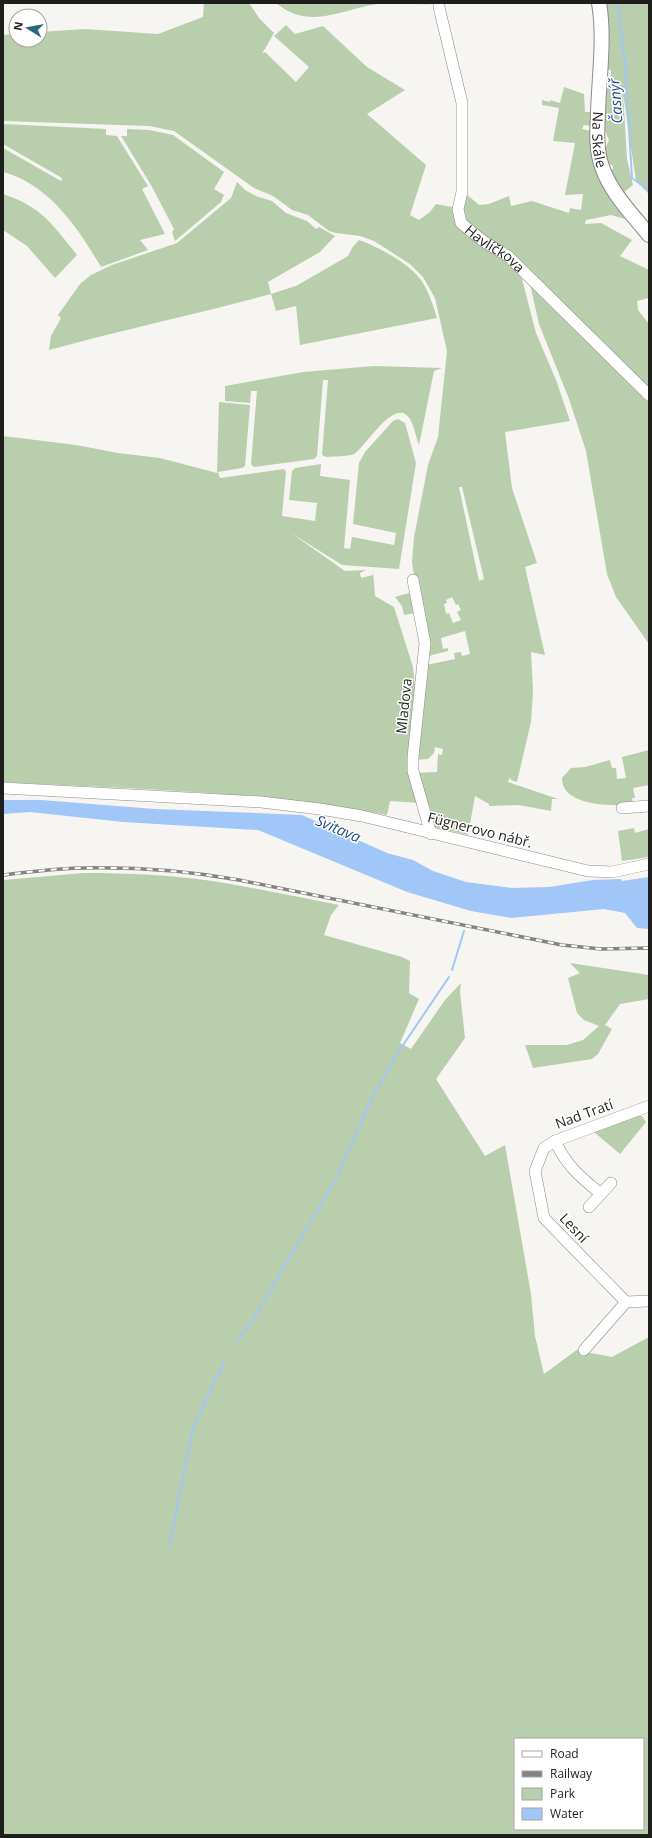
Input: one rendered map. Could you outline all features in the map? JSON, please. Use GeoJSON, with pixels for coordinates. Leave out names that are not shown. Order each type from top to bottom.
{"type":"FeatureCollection","features":[{"type":"Feature","properties":{"kind":"main road","name":"Na Skále"},"geometry":{"type":"LineString","coordinates":[[599,3],[601,39],[597,134],[599,158],[602,169],[612,188],[649,235]]}},
{"type":"Feature","properties":{"kind":"street","name":"Havlíčkova"},"geometry":{"type":"LineString","coordinates":[[439,7],[462,103],[462,192],[458,209],[461,223],[483,241],[508,256],[649,395]]}},
{"type":"Feature","properties":{"kind":"street","name":"Mladova"},"geometry":{"type":"LineString","coordinates":[[413,580],[422,619],[425,644],[414,750],[414,771],[431,834]]}},
{"type":"Feature","properties":{"kind":"street","name":"Fügnerovo nábř."},"geometry":{"type":"LineString","coordinates":[[3,788],[253,802],[304,807],[362,816],[588,871],[612,872],[649,864]]}},
{"type":"Feature","properties":{"kind":"street"},"geometry":{"type":"LineString","coordinates":[[622,808],[649,806]]}},
{"type":"Feature","properties":{"kind":"street","name":"Nad Tratí"},"geometry":{"type":"LineString","coordinates":[[601,1194],[577,1175],[563,1157],[555,1141],[648,1110]]}},
{"type":"Feature","properties":{"kind":"street","name":"Lesní"},"geometry":{"type":"LineString","coordinates":[[555,1141],[544,1148],[535,1171],[544,1218],[626,1302]]}},
{"type":"Feature","properties":{"kind":"street"},"geometry":{"type":"LineString","coordinates":[[589,1207],[611,1183]]}},
{"type":"Feature","properties":{"kind":"street"},"geometry":{"type":"LineString","coordinates":[[584,1350],[626,1302],[649,1301]]}},
{"type":"Feature","properties":{"kind":"green space"},"geometry":{"type":"Polygon","coordinates":[[[204,3],[249,3],[259,18],[274,33],[262,54],[265,52],[296,82],[309,67],[274,36],[286,25],[295,34],[323,26],[367,67],[405,90],[367,114],[426,165],[410,215],[419,220],[430,212],[436,204],[457,208],[455,213],[510,262],[522,279],[536,333],[556,380],[570,421],[505,432],[512,488],[537,563],[525,567],[545,655],[531,652],[533,691],[531,722],[517,782],[511,780],[510,777],[508,782],[558,799],[552,799],[551,811],[519,805],[489,806],[489,804],[475,796],[468,835],[434,827],[416,773],[437,772],[438,754],[442,755],[443,749],[435,747],[434,753],[428,759],[416,760],[426,665],[455,659],[454,653],[461,652],[462,656],[470,654],[465,631],[441,638],[443,649],[448,648],[448,651],[426,658],[412,562],[414,537],[428,465],[438,437],[447,351],[435,298],[423,277],[410,264],[374,241],[360,236],[329,231],[308,215],[292,210],[273,196],[254,188],[174,131],[149,126],[3,121],[3,35],[8,35],[8,48],[48,48],[48,31],[85,29],[158,34],[203,17],[204,3]],[[459,487],[479,581],[484,579],[462,487],[459,487]],[[452,597],[446,600],[447,603],[444,604],[446,614],[449,613],[453,623],[461,620],[457,612],[461,610],[458,604],[456,605],[452,597]]]}},
{"type":"Feature","properties":{"kind":"green space"},"geometry":{"type":"Polygon","coordinates":[[[276,3],[385,3],[316,17],[303,16],[289,12],[276,3]]]}},
{"type":"Feature","properties":{"kind":"green space"},"geometry":{"type":"Polygon","coordinates":[[[399,3],[432,3],[425,4],[399,3]]]}},
{"type":"Feature","properties":{"kind":"green space"},"geometry":{"type":"Polygon","coordinates":[[[607,3],[649,3],[649,194],[636,181],[623,93],[627,159],[633,185],[623,193],[610,170],[613,169],[613,166],[608,163],[607,160],[606,148],[609,140],[604,129],[607,89],[610,87],[611,70],[607,69],[607,3]]]}},
{"type":"Feature","properties":{"kind":"green space"},"geometry":{"type":"Polygon","coordinates":[[[564,87],[584,94],[585,112],[592,112],[591,126],[584,125],[582,129],[591,131],[591,154],[594,168],[605,189],[631,221],[611,215],[586,220],[585,224],[601,223],[632,240],[620,256],[649,270],[649,298],[637,301],[638,310],[649,324],[649,393],[488,240],[469,226],[463,217],[462,211],[465,193],[479,205],[489,204],[509,196],[511,206],[532,201],[569,213],[570,208],[581,210],[583,194],[565,195],[575,143],[553,141],[559,108],[542,105],[542,100],[550,102],[550,100],[560,103],[564,87]]]}},
{"type":"Feature","properties":{"kind":"green space"},"geometry":{"type":"Polygon","coordinates":[[[3,124],[106,129],[106,135],[117,136],[148,186],[142,189],[165,234],[140,240],[148,250],[101,267],[82,237],[61,209],[34,186],[3,172],[3,148],[61,181],[62,178],[3,144],[3,124]]]}},
{"type":"Feature","properties":{"kind":"green space"},"geometry":{"type":"Polygon","coordinates":[[[127,129],[149,130],[173,135],[224,172],[214,189],[224,195],[221,202],[175,241],[172,232],[174,229],[151,185],[121,136],[127,136],[127,129]]]}},
{"type":"Feature","properties":{"kind":"green space"},"geometry":{"type":"Polygon","coordinates":[[[237,182],[245,190],[256,196],[272,201],[286,213],[307,221],[316,229],[319,227],[335,236],[320,252],[268,282],[271,294],[49,350],[51,336],[61,318],[58,315],[80,284],[91,275],[112,265],[177,243],[231,198],[237,182]]]}},
{"type":"Feature","properties":{"kind":"green space"},"geometry":{"type":"Polygon","coordinates":[[[3,194],[28,205],[37,211],[53,226],[77,255],[55,278],[27,246],[3,230],[3,194]]]}},
{"type":"Feature","properties":{"kind":"green space"},"geometry":{"type":"Polygon","coordinates":[[[359,240],[393,256],[416,274],[426,289],[437,318],[300,345],[296,306],[276,311],[271,294],[296,286],[348,256],[352,248],[359,240]]]}},
{"type":"Feature","properties":{"kind":"green space"},"geometry":{"type":"Polygon","coordinates":[[[530,284],[649,399],[649,644],[616,597],[607,574],[586,451],[569,399],[539,324],[530,284]]]}},
{"type":"Feature","properties":{"kind":"green space"},"geometry":{"type":"Polygon","coordinates":[[[374,366],[442,368],[434,371],[419,445],[413,425],[404,413],[396,414],[380,425],[354,454],[326,457],[322,455],[328,380],[323,380],[317,456],[314,459],[254,467],[251,464],[257,391],[251,391],[250,403],[225,401],[225,386],[303,372],[374,366]]]}},
{"type":"Feature","properties":{"kind":"green space"},"geometry":{"type":"Polygon","coordinates":[[[219,402],[250,405],[245,466],[242,468],[218,472],[220,478],[284,469],[286,472],[282,516],[315,521],[317,503],[289,500],[292,471],[295,468],[321,464],[320,476],[350,480],[344,548],[350,549],[352,537],[394,545],[396,533],[353,524],[359,463],[365,452],[393,421],[398,419],[405,423],[416,463],[399,569],[342,565],[291,533],[345,571],[366,570],[360,573],[361,578],[373,575],[373,570],[375,596],[394,607],[413,667],[416,700],[419,803],[390,801],[387,815],[339,807],[243,796],[147,789],[3,782],[3,436],[76,445],[118,453],[160,458],[217,473],[219,402]]]}},
{"type":"Feature","properties":{"kind":"green space"},"geometry":{"type":"Polygon","coordinates":[[[409,593],[415,613],[404,615],[402,606],[395,597],[409,593]]]}},
{"type":"Feature","properties":{"kind":"green space"},"geometry":{"type":"Polygon","coordinates":[[[649,750],[649,785],[633,788],[635,798],[632,798],[633,804],[613,805],[590,803],[570,794],[564,787],[562,778],[571,768],[585,767],[610,760],[612,768],[616,768],[617,779],[626,778],[622,757],[649,750]]]}},
{"type":"Feature","properties":{"kind":"green space"},"geometry":{"type":"Polygon","coordinates":[[[634,828],[635,833],[649,829],[649,857],[622,861],[618,831],[634,828]]]}},
{"type":"Feature","properties":{"kind":"green space"},"geometry":{"type":"Polygon","coordinates":[[[84,873],[165,876],[213,881],[339,905],[331,915],[324,935],[402,957],[410,961],[409,993],[419,999],[400,1043],[411,1049],[445,1000],[461,983],[460,992],[465,1038],[436,1079],[485,1156],[505,1145],[531,1294],[535,1336],[544,1374],[582,1346],[586,1352],[612,1357],[649,1337],[649,1835],[3,1835],[3,880],[84,873]]]}},
{"type":"Feature","properties":{"kind":"green space"},"geometry":{"type":"Polygon","coordinates":[[[570,963],[649,975],[649,999],[620,1004],[605,1025],[612,1029],[598,1054],[592,1059],[533,1068],[525,1045],[567,1045],[583,1040],[599,1026],[584,1020],[577,1013],[568,978],[580,973],[570,963]]]}},
{"type":"Feature","properties":{"kind":"green space"},"geometry":{"type":"Polygon","coordinates":[[[638,1116],[642,1116],[646,1122],[620,1154],[594,1132],[638,1116]]]}},
{"type":"Feature","properties":{"kind":"water"},"geometry":{"type":"Polygon","coordinates":[[[3,800],[41,800],[155,809],[302,815],[387,853],[413,860],[433,871],[466,882],[512,888],[549,887],[593,880],[621,879],[622,881],[649,877],[649,929],[637,928],[625,913],[604,909],[511,918],[471,911],[407,892],[258,830],[123,822],[30,812],[3,814],[3,800]]]}},
{"type":"Feature","properties":{"kind":"waterway","name":"Časnýř"},"geometry":{"type":"LineString","coordinates":[[615,3],[619,11],[625,64],[632,178],[649,190]]}},
{"type":"Feature","properties":{"kind":"waterway"},"geometry":{"type":"LineString","coordinates":[[452,970],[464,931]]}},
{"type":"Feature","properties":{"kind":"waterway"},"geometry":{"type":"LineString","coordinates":[[338,1174],[373,1096],[395,1057],[449,977]]}},
{"type":"Feature","properties":{"kind":"waterway"},"geometry":{"type":"LineString","coordinates":[[238,1340],[255,1316],[336,1179]]}},
{"type":"Feature","properties":{"kind":"waterway"},"geometry":{"type":"LineString","coordinates":[[169,1547],[193,1428],[224,1362]]}},
{"type":"Feature","properties":{"kind":"railway"},"geometry":{"type":"LineString","coordinates":[[3,875],[55,869],[86,868],[124,868],[201,874],[239,880],[562,945],[601,949],[649,948]]}},
{"type":"Feature","properties":{"kind":"water label","name":"Svitava"},"geometry":{"type":"Point","coordinates":[338,829]}}]}
